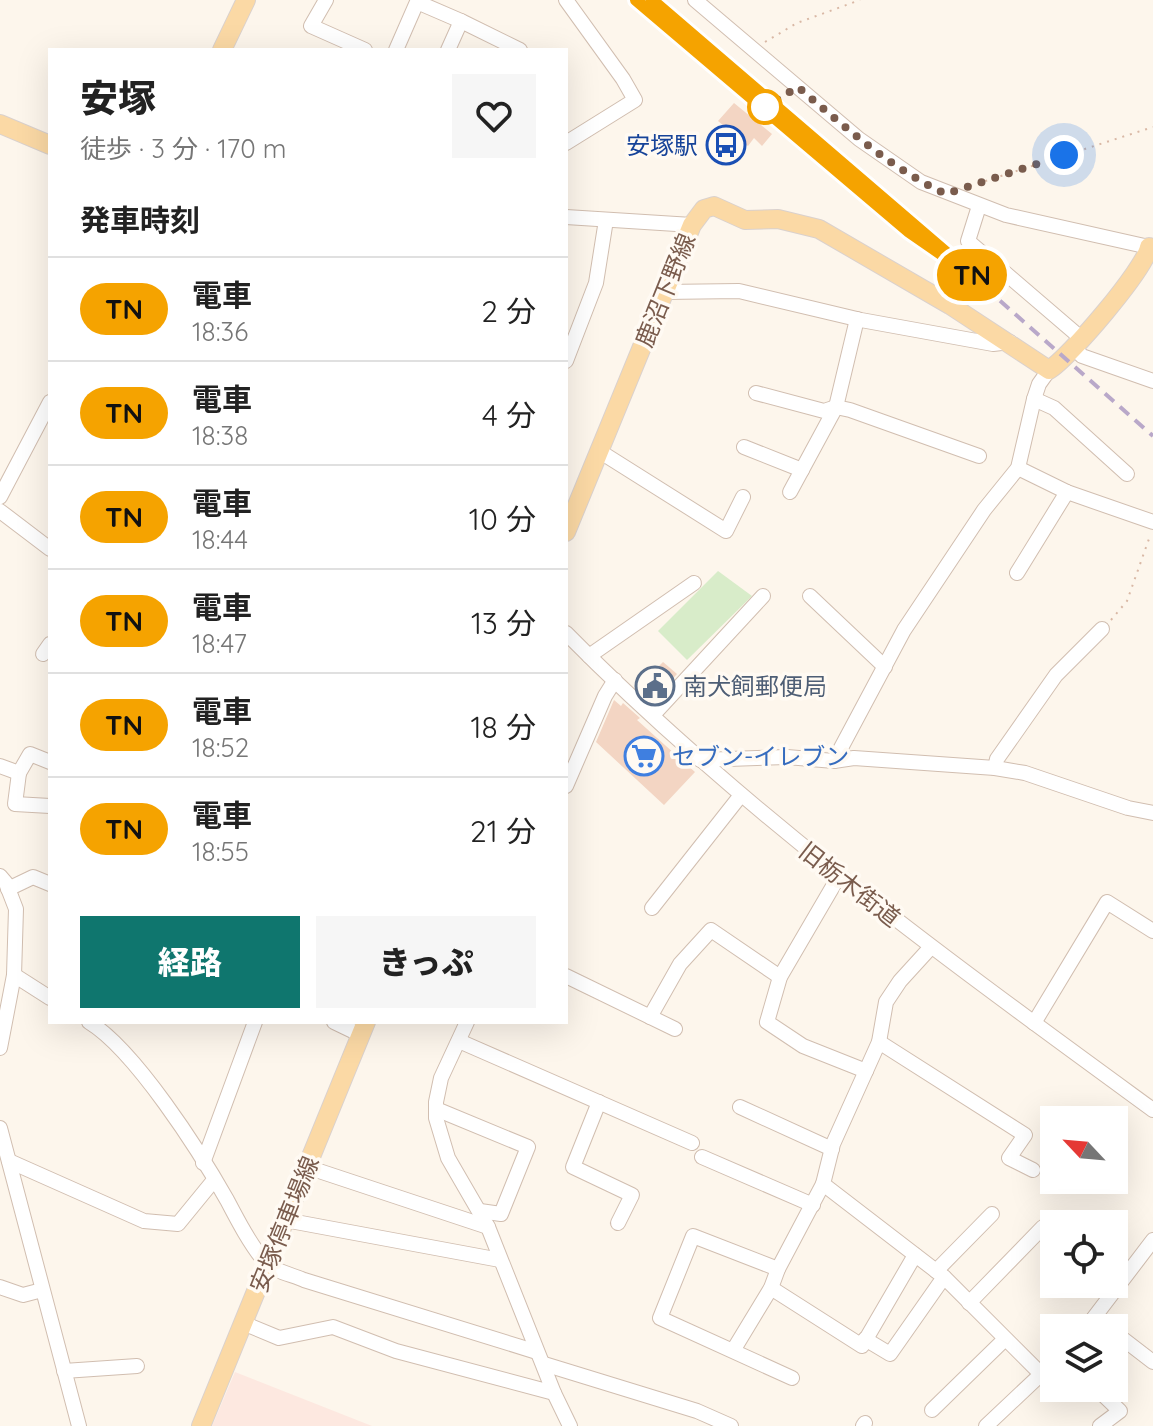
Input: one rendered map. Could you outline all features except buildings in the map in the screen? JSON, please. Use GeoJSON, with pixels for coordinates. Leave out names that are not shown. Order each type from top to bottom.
{"type":"FeatureCollection","features":[{"type":"Feature","properties":{"kind":"main road"},"geometry":{"type":"LineString","coordinates":[[223,48],[246,0]]}},
{"type":"Feature","properties":{"kind":"main road"},"geometry":{"type":"LineString","coordinates":[[0,124],[48,144]]}},
{"type":"Feature","properties":{"kind":"main road","name":"鹿沼下野線"},"geometry":{"type":"LineString","coordinates":[[568,527],[692,225],[704,209],[714,206],[745,220],[778,219],[819,229],[1010,342],[1049,370]]}},
{"type":"Feature","properties":{"kind":"main road"},"geometry":{"type":"LineString","coordinates":[[1049,370],[1142,265],[1151,247]]}},
{"type":"Feature","properties":{"kind":"main road","name":"安塚停車場線"},"geometry":{"type":"LineString","coordinates":[[201,1426],[363,1028]]}},
{"type":"Feature","properties":{"kind":"street"},"geometry":{"type":"LineString","coordinates":[[326,0],[311,26],[360,48]]}},
{"type":"Feature","properties":{"kind":"street"},"geometry":{"type":"LineString","coordinates":[[566,0],[635,100],[568,142]]}},
{"type":"Feature","properties":{"kind":"street"},"geometry":{"type":"LineString","coordinates":[[699,1],[888,161],[921,182],[1006,215],[1151,247]]}},
{"type":"Feature","properties":{"kind":"street"},"geometry":{"type":"LineString","coordinates":[[397,48],[417,2],[516,48]]}},
{"type":"Feature","properties":{"kind":"street"},"geometry":{"type":"LineString","coordinates":[[449,48],[461,21]]}},
{"type":"Feature","properties":{"kind":"street"},"geometry":{"type":"LineString","coordinates":[[979,206],[968,241],[1077,342],[1082,356],[1153,381]]}},
{"type":"Feature","properties":{"kind":"street"},"geometry":{"type":"LineString","coordinates":[[568,217],[692,225]]}},
{"type":"Feature","properties":{"kind":"street"},"geometry":{"type":"LineString","coordinates":[[568,356],[596,283],[606,220]]}},
{"type":"Feature","properties":{"kind":"street"},"geometry":{"type":"LineString","coordinates":[[664,292],[739,291],[857,319],[993,344],[1010,342]]}},
{"type":"Feature","properties":{"kind":"street"},"geometry":{"type":"LineString","coordinates":[[790,492],[836,407],[857,319]]}},
{"type":"Feature","properties":{"kind":"street"},"geometry":{"type":"LineString","coordinates":[[834,761],[904,630],[984,510],[1018,468],[1034,399],[1039,384],[1049,370]]}},
{"type":"Feature","properties":{"kind":"street"},"geometry":{"type":"LineString","coordinates":[[756,393],[824,411],[836,407],[979,456]]}},
{"type":"Feature","properties":{"kind":"street"},"geometry":{"type":"LineString","coordinates":[[1034,399],[1054,408],[1127,474]]}},
{"type":"Feature","properties":{"kind":"street"},"geometry":{"type":"LineString","coordinates":[[0,497],[6,467],[48,405]]}},
{"type":"Feature","properties":{"kind":"street"},"geometry":{"type":"LineString","coordinates":[[744,447],[802,470]]}},
{"type":"Feature","properties":{"kind":"street"},"geometry":{"type":"LineString","coordinates":[[599,451],[726,531],[743,497]]}},
{"type":"Feature","properties":{"kind":"street"},"geometry":{"type":"LineString","coordinates":[[1018,468],[1067,492],[1153,522]]}},
{"type":"Feature","properties":{"kind":"street"},"geometry":{"type":"LineString","coordinates":[[1017,573],[1067,492]]}},
{"type":"Feature","properties":{"kind":"street"},"geometry":{"type":"LineString","coordinates":[[0,511],[48,547]]}},
{"type":"Feature","properties":{"kind":"street"},"geometry":{"type":"LineString","coordinates":[[589,656],[694,583]]}},
{"type":"Feature","properties":{"kind":"street"},"geometry":{"type":"LineString","coordinates":[[653,715],[763,596]]}},
{"type":"Feature","properties":{"kind":"street"},"geometry":{"type":"LineString","coordinates":[[810,596],[885,667]]}},
{"type":"Feature","properties":{"kind":"street"},"geometry":{"type":"LineString","coordinates":[[995,768],[997,759],[1056,675],[1102,629]]}},
{"type":"Feature","properties":{"kind":"street","name":"旧栃木街道"},"geometry":{"type":"LineString","coordinates":[[568,635],[700,760],[839,876],[1153,1110]]}},
{"type":"Feature","properties":{"kind":"street"},"geometry":{"type":"LineString","coordinates":[[568,781],[615,680]]}},
{"type":"Feature","properties":{"kind":"street"},"geometry":{"type":"LineString","coordinates":[[48,761],[30,754],[19,773],[15,804],[48,806]]}},
{"type":"Feature","properties":{"kind":"street"},"geometry":{"type":"LineString","coordinates":[[700,760],[787,757],[834,761],[854,758],[995,768],[1025,773],[1128,808],[1153,813]]}},
{"type":"Feature","properties":{"kind":"street"},"geometry":{"type":"LineString","coordinates":[[0,766],[19,773]]}},
{"type":"Feature","properties":{"kind":"street"},"geometry":{"type":"LineString","coordinates":[[652,908],[741,795]]}},
{"type":"Feature","properties":{"kind":"street"},"geometry":{"type":"LineString","coordinates":[[839,876],[780,977],[767,1022],[803,1046],[866,1071]]}},
{"type":"Feature","properties":{"kind":"street"},"geometry":{"type":"LineString","coordinates":[[0,1048],[14,975],[16,915],[4,883],[33,877],[48,883]]}},
{"type":"Feature","properties":{"kind":"street"},"geometry":{"type":"LineString","coordinates":[[1034,1023],[1107,902],[1153,931]]}},
{"type":"Feature","properties":{"kind":"street"},"geometry":{"type":"LineString","coordinates":[[0,909],[16,915]]}},
{"type":"Feature","properties":{"kind":"street"},"geometry":{"type":"LineString","coordinates":[[650,1017],[680,964],[711,930],[780,977]]}},
{"type":"Feature","properties":{"kind":"street"},"geometry":{"type":"LineString","coordinates":[[734,1349],[771,1288],[823,1184],[832,1149],[879,1042],[886,1002],[900,981],[931,947]]}},
{"type":"Feature","properties":{"kind":"street"},"geometry":{"type":"LineString","coordinates":[[14,975],[48,997]]}},
{"type":"Feature","properties":{"kind":"street"},"geometry":{"type":"LineString","coordinates":[[568,977],[675,1029]]}},
{"type":"Feature","properties":{"kind":"street"},"geometry":{"type":"LineString","coordinates":[[91,1024],[123,1052],[174,1118],[235,1219],[267,1265],[697,1411],[731,1426]]}},
{"type":"Feature","properties":{"kind":"street"},"geometry":{"type":"LineString","coordinates":[[203,1163],[254,1024]]}},
{"type":"Feature","properties":{"kind":"street"},"geometry":{"type":"LineString","coordinates":[[466,1024],[441,1078],[436,1118],[448,1158],[488,1227],[570,1426]]}},
{"type":"Feature","properties":{"kind":"street"},"geometry":{"type":"LineString","coordinates":[[459,1041],[692,1143]]}},
{"type":"Feature","properties":{"kind":"street"},"geometry":{"type":"LineString","coordinates":[[879,1042],[1025,1135],[1009,1158],[1033,1170]]}},
{"type":"Feature","properties":{"kind":"street"},"geometry":{"type":"LineString","coordinates":[[599,1102],[573,1167],[632,1195],[618,1223]]}},
{"type":"Feature","properties":{"kind":"street"},"geometry":{"type":"LineString","coordinates":[[740,1107],[832,1149]]}},
{"type":"Feature","properties":{"kind":"street"},"geometry":{"type":"LineString","coordinates":[[436,1109],[528,1147],[501,1214],[480,1211]]}},
{"type":"Feature","properties":{"kind":"street"},"geometry":{"type":"LineString","coordinates":[[0,1128],[79,1426]]}},
{"type":"Feature","properties":{"kind":"street"},"geometry":{"type":"LineString","coordinates":[[702,1157],[813,1205]]}},
{"type":"Feature","properties":{"kind":"street"},"geometry":{"type":"LineString","coordinates":[[9,1161],[144,1221],[178,1224],[214,1180]]}},
{"type":"Feature","properties":{"kind":"street"},"geometry":{"type":"LineString","coordinates":[[307,1167],[488,1227]]}},
{"type":"Feature","properties":{"kind":"street"},"geometry":{"type":"LineString","coordinates":[[823,1184],[940,1274],[1040,1373],[986,1426]]}},
{"type":"Feature","properties":{"kind":"street"},"geometry":{"type":"LineString","coordinates":[[865,1339],[890,1354],[940,1274],[992,1214]]}},
{"type":"Feature","properties":{"kind":"street"},"geometry":{"type":"LineString","coordinates":[[285,1220],[500,1260]]}},
{"type":"Feature","properties":{"kind":"street"},"geometry":{"type":"LineString","coordinates":[[969,1303],[1040,1230]]}},
{"type":"Feature","properties":{"kind":"street"},"geometry":{"type":"LineString","coordinates":[[778,1269],[693,1236],[660,1318],[734,1349],[792,1378]]}},
{"type":"Feature","properties":{"kind":"street"},"geometry":{"type":"LineString","coordinates":[[1097,1314],[1153,1240]]}},
{"type":"Feature","properties":{"kind":"street"},"geometry":{"type":"LineString","coordinates":[[771,1288],[862,1346],[915,1255]]}},
{"type":"Feature","properties":{"kind":"street"},"geometry":{"type":"LineString","coordinates":[[0,1287],[23,1295],[42,1290]]}},
{"type":"Feature","properties":{"kind":"street"},"geometry":{"type":"LineString","coordinates":[[243,1323],[279,1338],[333,1327],[396,1351],[554,1393]]}},
{"type":"Feature","properties":{"kind":"street"},"geometry":{"type":"LineString","coordinates":[[932,1410],[1005,1339]]}},
{"type":"Feature","properties":{"kind":"street"},"geometry":{"type":"LineString","coordinates":[[1128,1343],[1153,1362]]}},
{"type":"Feature","properties":{"kind":"street"},"geometry":{"type":"LineString","coordinates":[[64,1371],[137,1366]]}},
{"type":"Feature","properties":{"kind":"street"},"geometry":{"type":"LineString","coordinates":[[1100,1426],[1120,1411],[1111,1402]]}},
{"type":"Feature","properties":{"kind":"path"},"geometry":{"type":"LineString","coordinates":[[757,53],[768,39],[797,23],[860,0]]}},
{"type":"Feature","properties":{"kind":"path"},"geometry":{"type":"LineString","coordinates":[[946,194],[1153,127]]}},
{"type":"Feature","properties":{"kind":"path"},"geometry":{"type":"LineString","coordinates":[[1102,629],[1127,601],[1153,529]]}},
{"type":"Feature","properties":{"kind":"shaded area"},"geometry":{"type":"Polygon","coordinates":[[[235,1372],[372,1426],[212,1426],[235,1372]]]}},
{"type":"Feature","properties":{"kind":"green space"},"geometry":{"type":"Polygon","coordinates":[[[718,571],[752,596],[687,660],[658,631],[718,571]]]}},
{"type":"Feature","properties":{"kind":"railway"},"geometry":{"type":"LineString","coordinates":[[636,0],[658,19]]}},
{"type":"Feature","properties":{"kind":"railway"},"geometry":{"type":"LineString","coordinates":[[652,0],[859,176],[1153,436]]}},
{"type":"Feature","properties":{"kind":"train","name":"TN"},"geometry":{"type":"LineString","coordinates":[[636,0],[908,231],[977,279],[652,0]]}},
{"type":"Feature","properties":{"kind":"place","name":"安塚駅"},"geometry":{"type":"Point","coordinates":[726,145]}},
{"type":"Feature","properties":{"kind":"place","name":"南犬飼郵便局"},"geometry":{"type":"Point","coordinates":[655,686]}},
{"type":"Feature","properties":{"kind":"place","name":"セブン-イレブン"},"geometry":{"type":"Point","coordinates":[644,756]}},
{"type":"Feature","properties":{"kind":"route"},"geometry":{"type":"LineString","coordinates":[[765,107],[798,87],[888,161],[946,194],[1064,155]]}}]}
